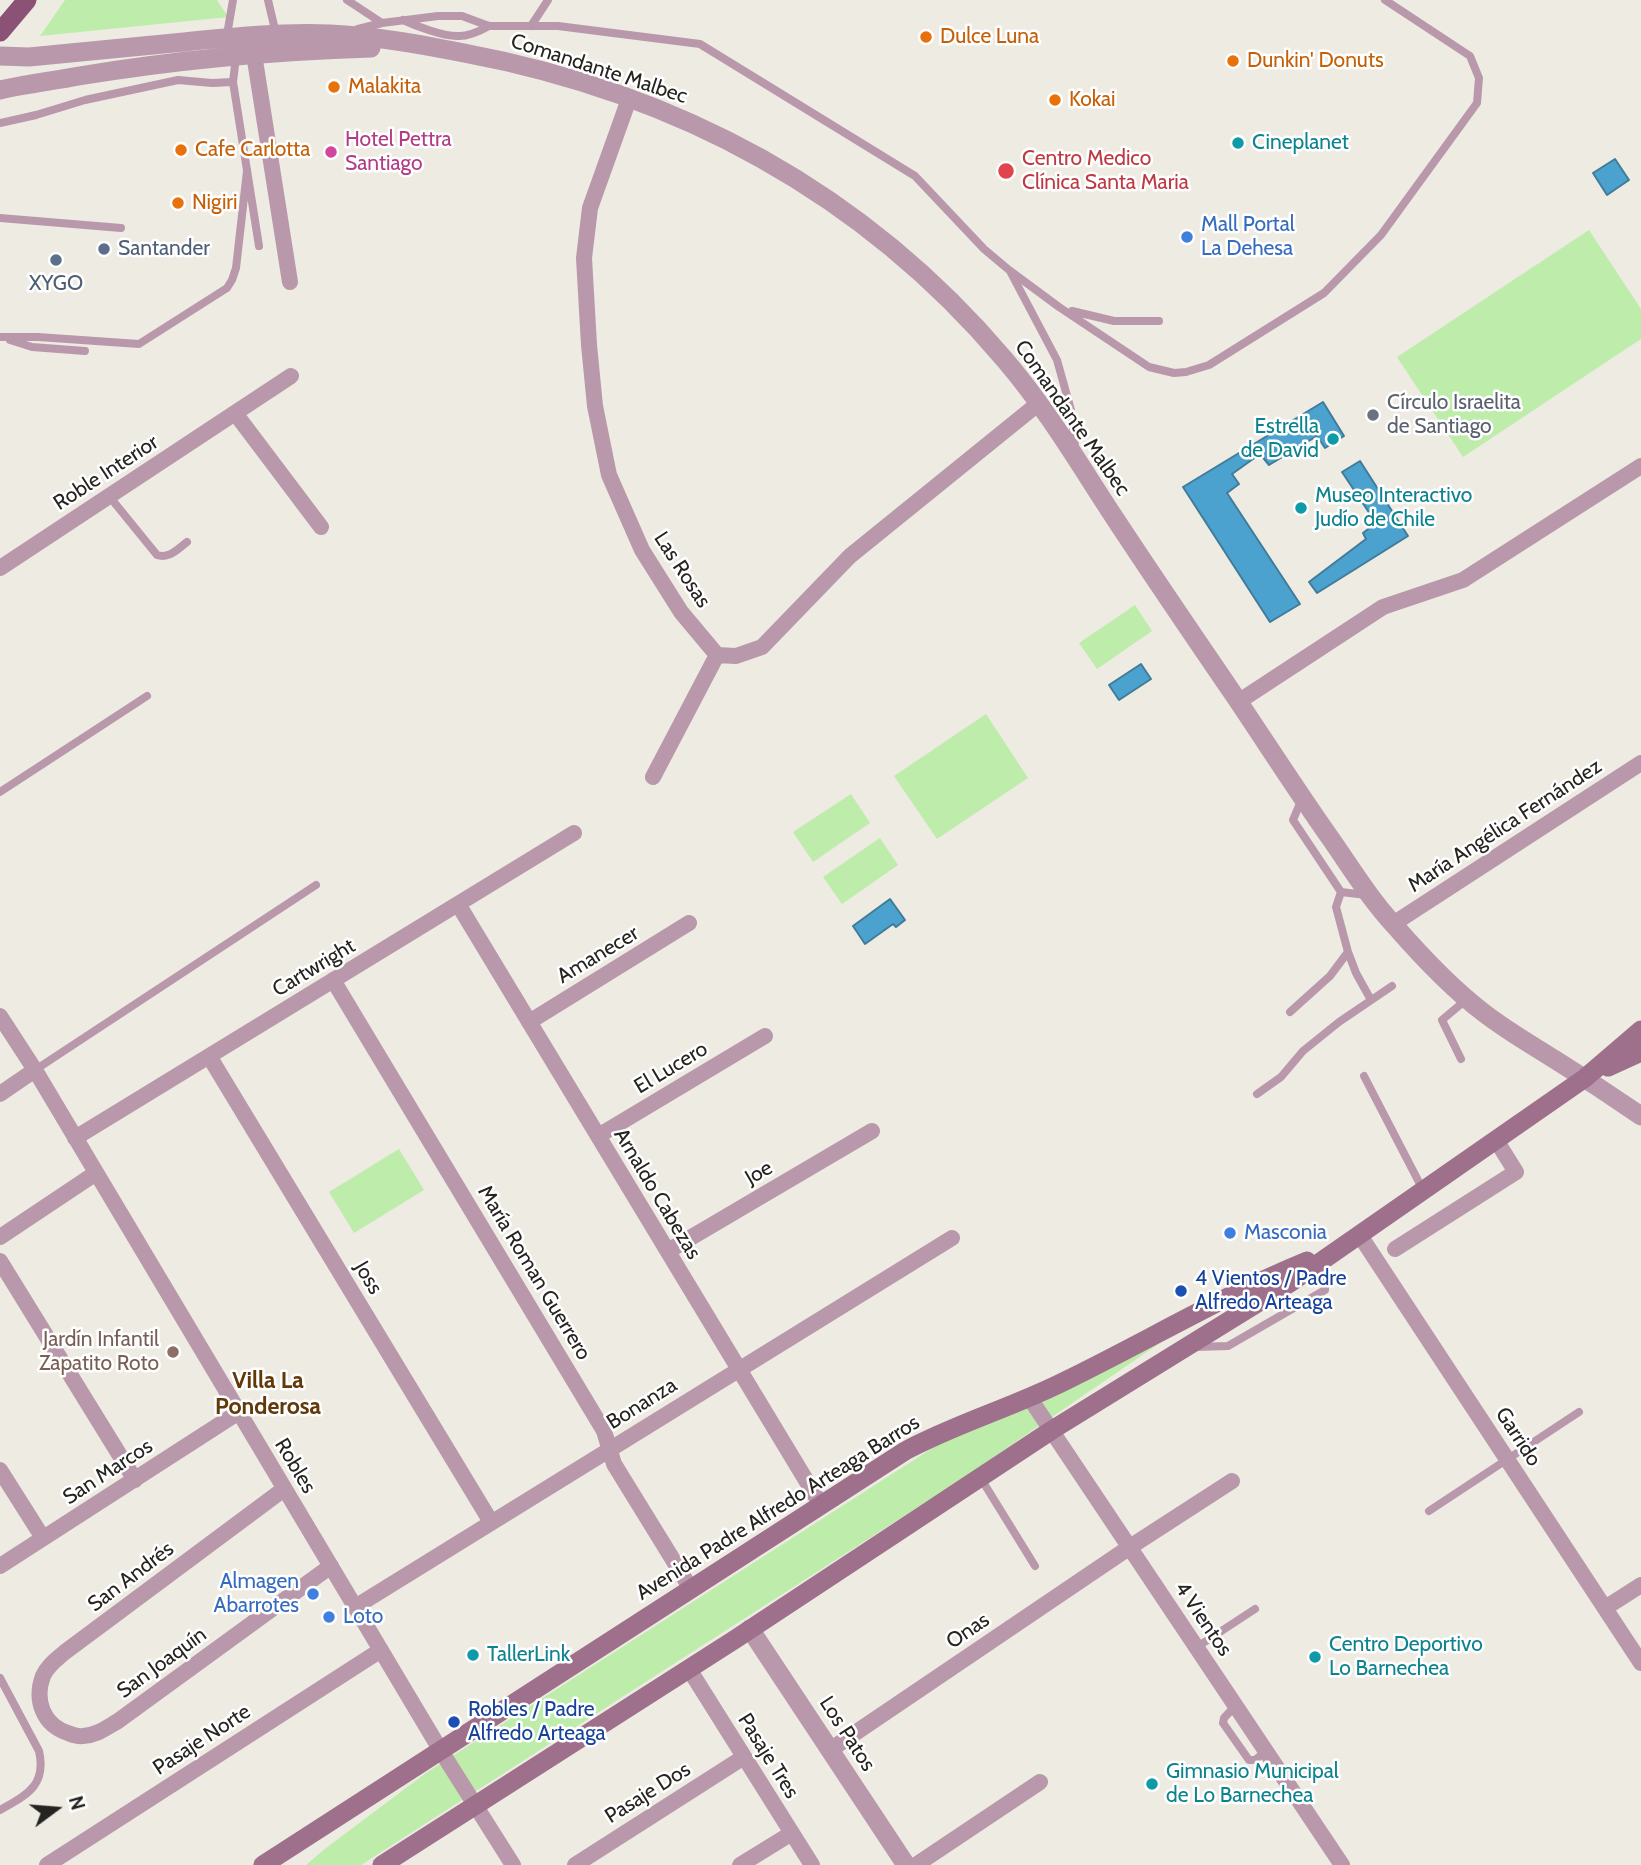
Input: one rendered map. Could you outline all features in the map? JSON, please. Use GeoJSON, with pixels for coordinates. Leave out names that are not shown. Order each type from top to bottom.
{"type":"FeatureCollection","features":[{"type":"Feature","properties":{"kind":"main road"},"geometry":{"type":"LineString","coordinates":[[0,33],[27,0]]}},
{"type":"Feature","properties":{"kind":"main road","name":"Avenida Padre Alfredo Arteaga Barros"},"geometry":{"type":"LineString","coordinates":[[382,1865],[689,1669],[1052,1430],[1290,1283],[1585,1078],[1641,1030]]}},
{"type":"Feature","properties":{"kind":"main road","name":"Avenida Padre Alfredo Arteaga Barros"},"geometry":{"type":"LineString","coordinates":[[1585,1078],[1641,1052]]}},
{"type":"Feature","properties":{"kind":"main road","name":"Avenida Padre Alfredo Arteaga Barros"},"geometry":{"type":"LineString","coordinates":[[263,1865],[884,1464],[926,1440],[1064,1382],[1236,1293],[1333,1252]]}},
{"type":"Feature","properties":{"kind":"main road","name":"Avenida Padre Alfredo Arteaga Barros"},"geometry":{"type":"LineString","coordinates":[[280,1865],[305,1838]]}},
{"type":"Feature","properties":{"kind":"street","name":"Comandante Malbec"},"geometry":{"type":"LineString","coordinates":[[0,56],[29,57],[276,34],[332,34],[438,48],[535,69],[629,99],[716,134],[758,156],[838,205],[903,256],[947,296],[1010,366],[1039,403],[1302,798],[1393,924],[1467,999],[1513,1033],[1641,1116]]}},
{"type":"Feature","properties":{"kind":"street","name":"Comandante Malbec"},"geometry":{"type":"LineString","coordinates":[[0,90],[133,68],[247,55],[377,48],[438,48]]}},
{"type":"Feature","properties":{"kind":"street"},"geometry":{"type":"LineString","coordinates":[[247,55],[290,282]]}},
{"type":"Feature","properties":{"kind":"street","name":"Las Rosas"},"geometry":{"type":"LineString","coordinates":[[629,99],[590,208],[584,258],[595,406],[610,475],[642,550],[681,612],[718,654]]}},
{"type":"Feature","properties":{"kind":"street","name":"Roble Interior"},"geometry":{"type":"LineString","coordinates":[[0,568],[291,376]]}},
{"type":"Feature","properties":{"kind":"street"},"geometry":{"type":"LineString","coordinates":[[653,777],[718,654],[736,656],[762,647],[850,556],[1039,403]]}},
{"type":"Feature","properties":{"kind":"street"},"geometry":{"type":"LineString","coordinates":[[235,413],[321,527]]}},
{"type":"Feature","properties":{"kind":"street"},"geometry":{"type":"LineString","coordinates":[[1238,702],[1383,607],[1463,580],[1641,466]]}},
{"type":"Feature","properties":{"kind":"street","name":"María Angélica Fernández"},"geometry":{"type":"LineString","coordinates":[[1393,924],[1641,763]]}},
{"type":"Feature","properties":{"kind":"street","name":"Cartwright"},"geometry":{"type":"LineString","coordinates":[[75,1138],[574,833]]}},
{"type":"Feature","properties":{"kind":"street","name":"Arnaldo Cabezas"},"geometry":{"type":"LineString","coordinates":[[458,904],[821,1505]]}},
{"type":"Feature","properties":{"kind":"street","name":"Amanecer"},"geometry":{"type":"LineString","coordinates":[[529,1021],[689,923]]}},
{"type":"Feature","properties":{"kind":"street","name":"María Roman Guerrero"},"geometry":{"type":"LineString","coordinates":[[334,980],[604,1431],[614,1464],[691,1590]]}},
{"type":"Feature","properties":{"kind":"street","name":"Robles"},"geometry":{"type":"LineString","coordinates":[[0,1016],[35,1070],[441,1751],[513,1865]]}},
{"type":"Feature","properties":{"kind":"street","name":"El Lucero"},"geometry":{"type":"LineString","coordinates":[[598,1136],[765,1036]]}},
{"type":"Feature","properties":{"kind":"street","name":"Joss"},"geometry":{"type":"LineString","coordinates":[[209,1056],[491,1522]]}},
{"type":"Feature","properties":{"kind":"street"},"geometry":{"type":"LineString","coordinates":[[0,1094],[35,1070]]}},
{"type":"Feature","properties":{"kind":"street","name":"Joe"},"geometry":{"type":"LineString","coordinates":[[668,1251],[872,1131]]}},
{"type":"Feature","properties":{"kind":"street"},"geometry":{"type":"LineString","coordinates":[[1395,1249],[1516,1172],[1496,1140]]}},
{"type":"Feature","properties":{"kind":"street"},"geometry":{"type":"LineString","coordinates":[[0,1237],[96,1173]]}},
{"type":"Feature","properties":{"kind":"street","name":"Garrido"},"geometry":{"type":"LineString","coordinates":[[1359,1234],[1641,1663]]}},
{"type":"Feature","properties":{"kind":"street","name":"Bonanza"},"geometry":{"type":"LineString","coordinates":[[355,1607],[952,1238]]}},
{"type":"Feature","properties":{"kind":"street"},"geometry":{"type":"LineString","coordinates":[[0,1261],[135,1480]]}},
{"type":"Feature","properties":{"kind":"street","name":"4 Vientos"},"geometry":{"type":"LineString","coordinates":[[1029,1396],[1342,1865]]}},
{"type":"Feature","properties":{"kind":"street","name":"San Marcos"},"geometry":{"type":"LineString","coordinates":[[0,1566],[239,1412]]}},
{"type":"Feature","properties":{"kind":"street"},"geometry":{"type":"LineString","coordinates":[[0,1470],[43,1538]]}},
{"type":"Feature","properties":{"kind":"street","name":"Onas"},"geometry":{"type":"LineString","coordinates":[[830,1750],[1130,1547],[1232,1482]]}},
{"type":"Feature","properties":{"kind":"street","name":"San Andrés"},"geometry":{"type":"LineString","coordinates":[[46,1718],[40,1705],[40,1692],[48,1667],[284,1489]]}},
{"type":"Feature","properties":{"kind":"street","name":"San Joaquín"},"geometry":{"type":"LineString","coordinates":[[46,1718],[63,1732],[80,1737],[98,1733],[331,1566]]}},
{"type":"Feature","properties":{"kind":"street"},"geometry":{"type":"LineString","coordinates":[[1605,1608],[1641,1585]]}},
{"type":"Feature","properties":{"kind":"street","name":"Los Patos"},"geometry":{"type":"LineString","coordinates":[[750,1629],[906,1865]]}},
{"type":"Feature","properties":{"kind":"street","name":"Pasaje Norte"},"geometry":{"type":"LineString","coordinates":[[47,1865],[381,1650]]}},
{"type":"Feature","properties":{"kind":"street","name":"Pasaje Tres"},"geometry":{"type":"LineString","coordinates":[[689,1669],[812,1865]]}},
{"type":"Feature","properties":{"kind":"street","name":"Pasaje Dos"},"geometry":{"type":"LineString","coordinates":[[575,1865],[744,1757]]}},
{"type":"Feature","properties":{"kind":"street"},"geometry":{"type":"LineString","coordinates":[[916,1865],[1040,1782]]}},
{"type":"Feature","properties":{"kind":"street"},"geometry":{"type":"LineString","coordinates":[[740,1865],[792,1833]]}},
{"type":"Feature","properties":{"kind":"lane"},"geometry":{"type":"LineString","coordinates":[[227,37],[233,0],[240,0]]}},
{"type":"Feature","properties":{"kind":"lane"},"geometry":{"type":"LineString","coordinates":[[268,0],[276,34]]}},
{"type":"Feature","properties":{"kind":"lane"},"geometry":{"type":"LineString","coordinates":[[347,0],[382,23]]}},
{"type":"Feature","properties":{"kind":"lane"},"geometry":{"type":"LineString","coordinates":[[531,26],[548,0]]}},
{"type":"Feature","properties":{"kind":"lane"},"geometry":{"type":"LineString","coordinates":[[332,34],[403,20],[462,16],[489,26],[572,28],[700,44],[915,176],[984,249],[1059,307],[1149,367],[1161,371],[1186,372],[1209,366],[1324,293],[1381,235],[1477,103],[1479,78],[1470,56],[1385,0]]}},
{"type":"Feature","properties":{"kind":"lane"},"geometry":{"type":"LineString","coordinates":[[403,20],[416,27],[457,37],[477,33],[489,26]]}},
{"type":"Feature","properties":{"kind":"lane"},"geometry":{"type":"LineString","coordinates":[[247,55],[235,65],[233,82],[260,246]]}},
{"type":"Feature","properties":{"kind":"lane"},"geometry":{"type":"LineString","coordinates":[[0,123],[85,100],[178,80],[233,82]]}},
{"type":"Feature","properties":{"kind":"lane"},"geometry":{"type":"LineString","coordinates":[[0,337],[139,344],[227,288],[236,268],[247,171]]}},
{"type":"Feature","properties":{"kind":"lane"},"geometry":{"type":"LineString","coordinates":[[0,218],[121,228]]}},
{"type":"Feature","properties":{"kind":"lane"},"geometry":{"type":"LineString","coordinates":[[1009,270],[1057,360],[1071,410],[1076,459]]}},
{"type":"Feature","properties":{"kind":"lane"},"geometry":{"type":"LineString","coordinates":[[1059,307],[1114,321],[1159,321]]}},
{"type":"Feature","properties":{"kind":"lane"},"geometry":{"type":"LineString","coordinates":[[0,337],[32,347],[85,351]]}},
{"type":"Feature","properties":{"kind":"lane"},"geometry":{"type":"LineString","coordinates":[[109,496],[157,555],[169,555],[187,542]]}},
{"type":"Feature","properties":{"kind":"lane"},"geometry":{"type":"LineString","coordinates":[[0,792],[148,696]]}},
{"type":"Feature","properties":{"kind":"lane"},"geometry":{"type":"LineString","coordinates":[[1302,798],[1293,820],[1341,892]]}},
{"type":"Feature","properties":{"kind":"lane"},"geometry":{"type":"LineString","coordinates":[[35,1070],[316,885]]}},
{"type":"Feature","properties":{"kind":"lane"},"geometry":{"type":"LineString","coordinates":[[1341,892],[1370,895]]}},
{"type":"Feature","properties":{"kind":"lane"},"geometry":{"type":"LineString","coordinates":[[1341,892],[1336,907],[1348,952],[1371,1000]]}},
{"type":"Feature","properties":{"kind":"lane"},"geometry":{"type":"LineString","coordinates":[[1290,1012],[1330,975],[1348,952]]}},
{"type":"Feature","properties":{"kind":"lane"},"geometry":{"type":"LineString","coordinates":[[1257,1094],[1281,1077],[1303,1051],[1339,1022],[1392,986]]}},
{"type":"Feature","properties":{"kind":"lane"},"geometry":{"type":"LineString","coordinates":[[1461,1059],[1442,1020],[1467,999]]}},
{"type":"Feature","properties":{"kind":"lane"},"geometry":{"type":"LineString","coordinates":[[1364,1076],[1423,1190]]}},
{"type":"Feature","properties":{"kind":"lane"},"geometry":{"type":"LineString","coordinates":[[1429,1511],[1579,1412]]}},
{"type":"Feature","properties":{"kind":"lane"},"geometry":{"type":"LineString","coordinates":[[980,1477],[1035,1566]]}},
{"type":"Feature","properties":{"kind":"lane"},"geometry":{"type":"LineString","coordinates":[[1197,1647],[1255,1609]]}},
{"type":"Feature","properties":{"kind":"lane"},"geometry":{"type":"LineString","coordinates":[[0,1678],[40,1751],[41,1760],[39,1779],[34,1787],[28,1794],[0,1810]]}},
{"type":"Feature","properties":{"kind":"green space"},"geometry":{"type":"Polygon","coordinates":[[[65,0],[217,0],[228,17],[40,36],[65,0]]]}},
{"type":"Feature","properties":{"kind":"green space"},"geometry":{"type":"Polygon","coordinates":[[[1589,230],[1641,309],[1641,339],[1463,457],[1397,357],[1589,230]]]}},
{"type":"Feature","properties":{"kind":"green space"},"geometry":{"type":"Polygon","coordinates":[[[1135,605],[1152,631],[1097,669],[1079,643],[1135,605]]]}},
{"type":"Feature","properties":{"kind":"green space"},"geometry":{"type":"Polygon","coordinates":[[[986,714],[1028,778],[937,839],[894,776],[986,714]]]}},
{"type":"Feature","properties":{"kind":"green space"},"geometry":{"type":"Polygon","coordinates":[[[851,794],[870,823],[813,862],[793,832],[851,794]]]}},
{"type":"Feature","properties":{"kind":"green space"},"geometry":{"type":"Polygon","coordinates":[[[880,838],[898,865],[842,904],[823,877],[880,838]]]}},
{"type":"Feature","properties":{"kind":"green space"},"geometry":{"type":"Polygon","coordinates":[[[399,1149],[424,1190],[354,1233],[329,1192],[399,1149]]]}},
{"type":"Feature","properties":{"kind":"green space"},"geometry":{"type":"Polygon","coordinates":[[[1170,1336],[963,1478],[361,1865],[306,1865],[426,1773],[956,1433],[1170,1336]]]}},
{"type":"Feature","properties":{"kind":"water"},"geometry":{"type":"Polygon","coordinates":[[[1615,159],[1629,180],[1607,195],[1593,173],[1615,159]]]}},
{"type":"Feature","properties":{"kind":"water"},"geometry":{"type":"Polygon","coordinates":[[[1323,402],[1344,436],[1325,448],[1317,436],[1269,465],[1260,454],[1232,474],[1239,484],[1227,493],[1300,604],[1270,622],[1183,487],[1323,402]]]}},
{"type":"Feature","properties":{"kind":"water"},"geometry":{"type":"Polygon","coordinates":[[[1360,461],[1408,536],[1317,593],[1309,582],[1366,539],[1363,533],[1376,523],[1342,472],[1360,461]]]}},
{"type":"Feature","properties":{"kind":"water"},"geometry":{"type":"Polygon","coordinates":[[[1141,664],[1151,679],[1119,700],[1109,685],[1141,664]]]}},
{"type":"Feature","properties":{"kind":"water"},"geometry":{"type":"Polygon","coordinates":[[[890,899],[905,920],[896,927],[893,924],[865,944],[853,926],[890,899]]]}},
{"type":"Feature","properties":{"kind":"place","name":"Dulce Luna"},"geometry":{"type":"Point","coordinates":[926,37]}},
{"type":"Feature","properties":{"kind":"place","name":"Dunkin' Donuts"},"geometry":{"type":"Point","coordinates":[1233,61]}},
{"type":"Feature","properties":{"kind":"place","name":"Malakita"},"geometry":{"type":"Point","coordinates":[334,87]}},
{"type":"Feature","properties":{"kind":"place","name":"Kokai"},"geometry":{"type":"Point","coordinates":[1055,100]}},
{"type":"Feature","properties":{"kind":"place","name":"Cineplanet"},"geometry":{"type":"Point","coordinates":[1238,143]}},
{"type":"Feature","properties":{"kind":"place","name":"Cafe Carlotta"},"geometry":{"type":"Point","coordinates":[181,150]}},
{"type":"Feature","properties":{"kind":"place","name":"Hotel Pettra Santiago"},"geometry":{"type":"Point","coordinates":[331,152]}},
{"type":"Feature","properties":{"kind":"place","name":"Centro Medico Clínica Santa Maria"},"geometry":{"type":"Point","coordinates":[1006,171]}},
{"type":"Feature","properties":{"kind":"place","name":"Nigiri"},"geometry":{"type":"Point","coordinates":[178,203]}},
{"type":"Feature","properties":{"kind":"place","name":"Mall Portal La Dehesa"},"geometry":{"type":"Point","coordinates":[1187,237]}},
{"type":"Feature","properties":{"kind":"place","name":"Santander"},"geometry":{"type":"Point","coordinates":[104,249]}},
{"type":"Feature","properties":{"kind":"place","name":"XYGO"},"geometry":{"type":"Point","coordinates":[56,260]}},
{"type":"Feature","properties":{"kind":"place","name":"Círculo Israelita de Santiago"},"geometry":{"type":"Point","coordinates":[1373,415]}},
{"type":"Feature","properties":{"kind":"place","name":"Estrella de David"},"geometry":{"type":"Point","coordinates":[1333,439]}},
{"type":"Feature","properties":{"kind":"place","name":"Museo Interactivo Judío de Chile"},"geometry":{"type":"Point","coordinates":[1301,508]}},
{"type":"Feature","properties":{"kind":"place","name":"Masconia"},"geometry":{"type":"Point","coordinates":[1230,1233]}},
{"type":"Feature","properties":{"kind":"place","name":"4 Vientos / Padre Alfredo Arteaga"},"geometry":{"type":"Point","coordinates":[1181,1291]}},
{"type":"Feature","properties":{"kind":"place","name":"Jardín Infantil Zapatito Roto"},"geometry":{"type":"Point","coordinates":[173,1352]}},
{"type":"Feature","properties":{"kind":"place","name":"Almagen Abarrotes"},"geometry":{"type":"Point","coordinates":[313,1594]}},
{"type":"Feature","properties":{"kind":"place","name":"Loto"},"geometry":{"type":"Point","coordinates":[329,1617]}},
{"type":"Feature","properties":{"kind":"place","name":"TallerLink"},"geometry":{"type":"Point","coordinates":[473,1655]}},
{"type":"Feature","properties":{"kind":"place","name":"Centro Deportivo Lo Barnechea"},"geometry":{"type":"Point","coordinates":[1315,1657]}},
{"type":"Feature","properties":{"kind":"place","name":"Robles / Padre Alfredo Arteaga"},"geometry":{"type":"Point","coordinates":[454,1722]}},
{"type":"Feature","properties":{"kind":"place","name":"Gimnasio Municipal de Lo Barnechea"},"geometry":{"type":"Point","coordinates":[1152,1784]}},
{"type":"Feature","properties":{"kind":"district","name":"Villa La Ponderosa"},"geometry":{"type":"Point","coordinates":[268,1394]}}]}
